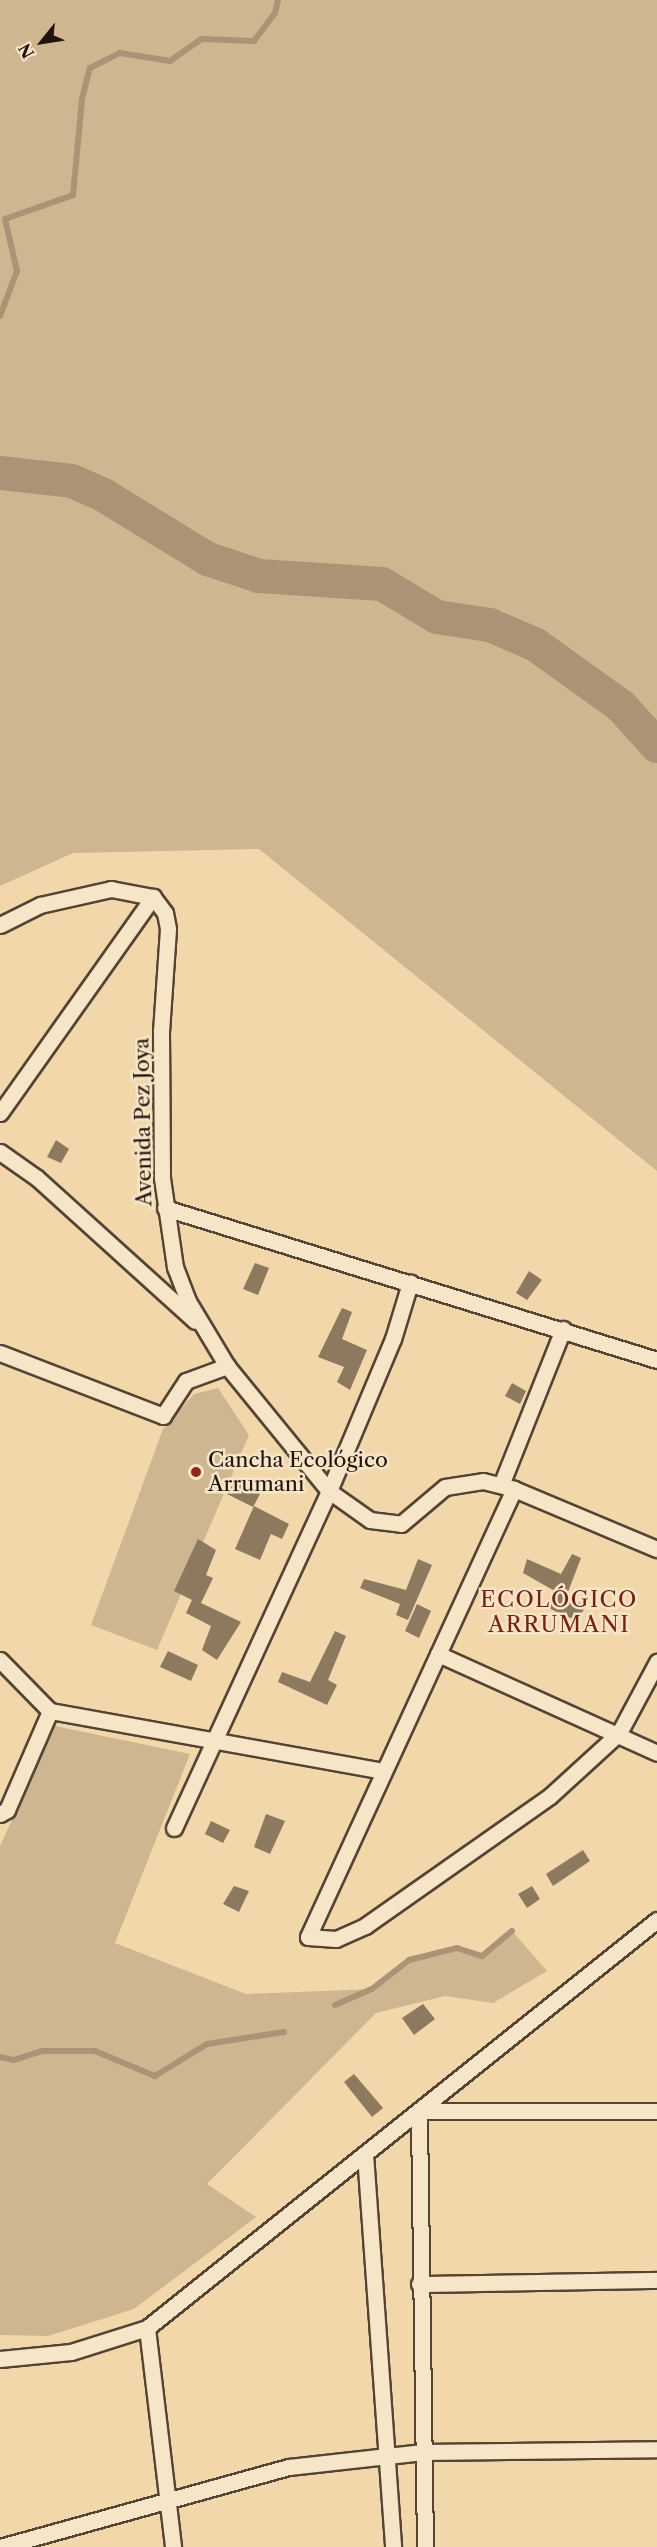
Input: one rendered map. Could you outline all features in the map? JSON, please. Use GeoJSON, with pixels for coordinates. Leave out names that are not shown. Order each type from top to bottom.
{"type":"FeatureCollection","features":[{"type":"Feature","properties":{"kind":"street"},"geometry":{"type":"LineString","coordinates":[[0,925],[78,894],[111,889],[153,897],[0,1113]]}},
{"type":"Feature","properties":{"kind":"street","name":"Avenida Pez Joya"},"geometry":{"type":"LineString","coordinates":[[153,897],[165,913],[168,930],[161,1031],[165,1208],[175,1267],[203,1329],[227,1366],[329,1491],[370,1521],[402,1524],[445,1487],[483,1481],[507,1487],[657,1549]]}},
{"type":"Feature","properties":{"kind":"street"},"geometry":{"type":"LineString","coordinates":[[0,1152],[37,1178],[203,1329]]}},
{"type":"Feature","properties":{"kind":"street"},"geometry":{"type":"LineString","coordinates":[[165,1208],[563,1329],[657,1360]]}},
{"type":"Feature","properties":{"kind":"street"},"geometry":{"type":"LineString","coordinates":[[174,1828],[329,1491],[393,1339],[410,1283]]}},
{"type":"Feature","properties":{"kind":"street"},"geometry":{"type":"LineString","coordinates":[[563,1329],[507,1487],[438,1654],[308,1937],[336,1939],[365,1926],[550,1796],[617,1735],[657,1662]]}},
{"type":"Feature","properties":{"kind":"street"},"geometry":{"type":"LineString","coordinates":[[0,1353],[163,1416],[186,1381],[227,1366]]}},
{"type":"Feature","properties":{"kind":"street"},"geometry":{"type":"LineString","coordinates":[[438,1654],[657,1753]]}},
{"type":"Feature","properties":{"kind":"street"},"geometry":{"type":"LineString","coordinates":[[0,1660],[50,1712],[384,1771]]}},
{"type":"Feature","properties":{"kind":"street"},"geometry":{"type":"LineString","coordinates":[[0,1814],[7,1810],[50,1712]]}},
{"type":"Feature","properties":{"kind":"street"},"geometry":{"type":"LineString","coordinates":[[0,2359],[71,2352],[147,2328],[657,1920]]}},
{"type":"Feature","properties":{"kind":"street"},"geometry":{"type":"LineString","coordinates":[[419,2110],[657,2111]]}},
{"type":"Feature","properties":{"kind":"street"},"geometry":{"type":"LineString","coordinates":[[419,2110],[419,2284],[425,2547]]}},
{"type":"Feature","properties":{"kind":"street"},"geometry":{"type":"LineString","coordinates":[[365,2154],[393,2547]]}},
{"type":"Feature","properties":{"kind":"street"},"geometry":{"type":"LineString","coordinates":[[419,2284],[657,2280]]}},
{"type":"Feature","properties":{"kind":"street"},"geometry":{"type":"LineString","coordinates":[[147,2328],[173,2547]]}},
{"type":"Feature","properties":{"kind":"street"},"geometry":{"type":"LineString","coordinates":[[0,2547],[166,2499],[289,2467],[423,2452],[657,2450]]}},
{"type":"Feature","properties":{"kind":"shaded area"},"geometry":{"type":"Polygon","coordinates":[[[0,0],[657,0],[657,1171],[259,849],[73,853],[0,886],[0,0]]]}},
{"type":"Feature","properties":{"kind":"shaded area"},"geometry":{"type":"Polygon","coordinates":[[[218,1388],[249,1435],[157,1650],[91,1625],[163,1429],[194,1394],[218,1388]]]}},
{"type":"Feature","properties":{"kind":"shaded area"},"geometry":{"type":"Polygon","coordinates":[[[55,1726],[190,1754],[115,1943],[246,1994],[372,1989],[409,1960],[457,1948],[482,1956],[512,1931],[547,1971],[493,2003],[445,1996],[376,2013],[207,2184],[256,2217],[134,2309],[48,2336],[0,2335],[0,1846],[55,1726]]]}},
{"type":"Feature","properties":{"kind":"building"},"geometry":{"type":"Polygon","coordinates":[[[56,1140],[69,1149],[61,1163],[47,1157],[56,1140]]]}},
{"type":"Feature","properties":{"kind":"building"},"geometry":{"type":"Polygon","coordinates":[[[255,1263],[269,1268],[258,1295],[243,1289],[255,1263]]]}},
{"type":"Feature","properties":{"kind":"building"},"geometry":{"type":"Polygon","coordinates":[[[529,1271],[542,1280],[527,1300],[516,1293],[529,1271]]]}},
{"type":"Feature","properties":{"kind":"building"},"geometry":{"type":"Polygon","coordinates":[[[342,1308],[352,1312],[342,1339],[367,1350],[350,1390],[337,1382],[344,1367],[318,1357],[342,1308]]]}},
{"type":"Feature","properties":{"kind":"building"},"geometry":{"type":"Polygon","coordinates":[[[512,1383],[526,1391],[520,1404],[505,1396],[512,1383]]]}},
{"type":"Feature","properties":{"kind":"building"},"geometry":{"type":"Polygon","coordinates":[[[235,1481],[260,1494],[253,1507],[227,1494],[235,1481]]]}},
{"type":"Feature","properties":{"kind":"building"},"geometry":{"type":"Polygon","coordinates":[[[254,1506],[289,1524],[282,1539],[271,1534],[260,1560],[235,1549],[254,1506]]]}},
{"type":"Feature","properties":{"kind":"building"},"geometry":{"type":"Polygon","coordinates":[[[198,1539],[216,1550],[206,1575],[213,1578],[201,1603],[241,1622],[217,1660],[202,1650],[211,1626],[186,1613],[192,1600],[174,1591],[198,1539]]]}},
{"type":"Feature","properties":{"kind":"building"},"geometry":{"type":"Polygon","coordinates":[[[572,1554],[581,1558],[566,1597],[585,1605],[579,1622],[546,1607],[553,1590],[523,1573],[527,1559],[561,1574],[572,1554]]]}},
{"type":"Feature","properties":{"kind":"building"},"geometry":{"type":"Polygon","coordinates":[[[418,1559],[432,1565],[408,1620],[396,1615],[400,1604],[360,1588],[364,1579],[406,1590],[418,1559]]]}},
{"type":"Feature","properties":{"kind":"building"},"geometry":{"type":"Polygon","coordinates":[[[417,1604],[431,1611],[419,1638],[405,1631],[417,1604]]]}},
{"type":"Feature","properties":{"kind":"building"},"geometry":{"type":"Polygon","coordinates":[[[335,1631],[346,1636],[328,1680],[337,1685],[327,1705],[278,1682],[282,1672],[310,1682],[335,1631]]]}},
{"type":"Feature","properties":{"kind":"building"},"geometry":{"type":"Polygon","coordinates":[[[168,1651],[198,1665],[191,1681],[160,1667],[168,1651]]]}},
{"type":"Feature","properties":{"kind":"building"},"geometry":{"type":"Polygon","coordinates":[[[266,1814],[285,1821],[270,1854],[254,1847],[266,1814]]]}},
{"type":"Feature","properties":{"kind":"building"},"geometry":{"type":"Polygon","coordinates":[[[211,1821],[230,1830],[223,1843],[205,1834],[211,1821]]]}},
{"type":"Feature","properties":{"kind":"building"},"geometry":{"type":"Polygon","coordinates":[[[583,1850],[590,1861],[553,1886],[546,1874],[583,1850]]]}},
{"type":"Feature","properties":{"kind":"building"},"geometry":{"type":"Polygon","coordinates":[[[234,1886],[249,1891],[239,1912],[223,1904],[234,1886]]]}},
{"type":"Feature","properties":{"kind":"building"},"geometry":{"type":"Polygon","coordinates":[[[532,1886],[540,1899],[527,1908],[518,1894],[532,1886]]]}},
{"type":"Feature","properties":{"kind":"building"},"geometry":{"type":"Polygon","coordinates":[[[423,2004],[435,2019],[414,2035],[402,2018],[423,2004]]]}},
{"type":"Feature","properties":{"kind":"building"},"geometry":{"type":"Polygon","coordinates":[[[354,2074],[383,2108],[372,2117],[344,2082],[354,2074]]]}},
{"type":"Feature","properties":{"kind":"waterway"},"geometry":{"type":"LineString","coordinates":[[0,316],[17,271],[5,219],[73,195],[82,99],[90,68],[120,53],[170,61],[201,39],[254,41],[275,13],[278,0]]}},
{"type":"Feature","properties":{"kind":"waterway"},"geometry":{"type":"LineString","coordinates":[[0,473],[72,481],[105,496],[208,559],[259,576],[382,584],[437,617],[490,625],[536,645],[621,706],[657,746]]}},
{"type":"Feature","properties":{"kind":"waterway"},"geometry":{"type":"LineString","coordinates":[[335,2005],[372,1989],[409,1960],[457,1948],[482,1956],[512,1931]]}},
{"type":"Feature","properties":{"kind":"waterway"},"geometry":{"type":"LineString","coordinates":[[0,2057],[14,2060],[42,2051],[95,2051],[155,2076],[207,2044],[284,2032]]}},
{"type":"Feature","properties":{"kind":"place","name":"Cancha Ecológico Arrumani"},"geometry":{"type":"Point","coordinates":[196,1472]}},
{"type":"Feature","properties":{"kind":"district","name":"ECOLÓGICO ARRUMANI"},"geometry":{"type":"Point","coordinates":[559,1612]}}]}
